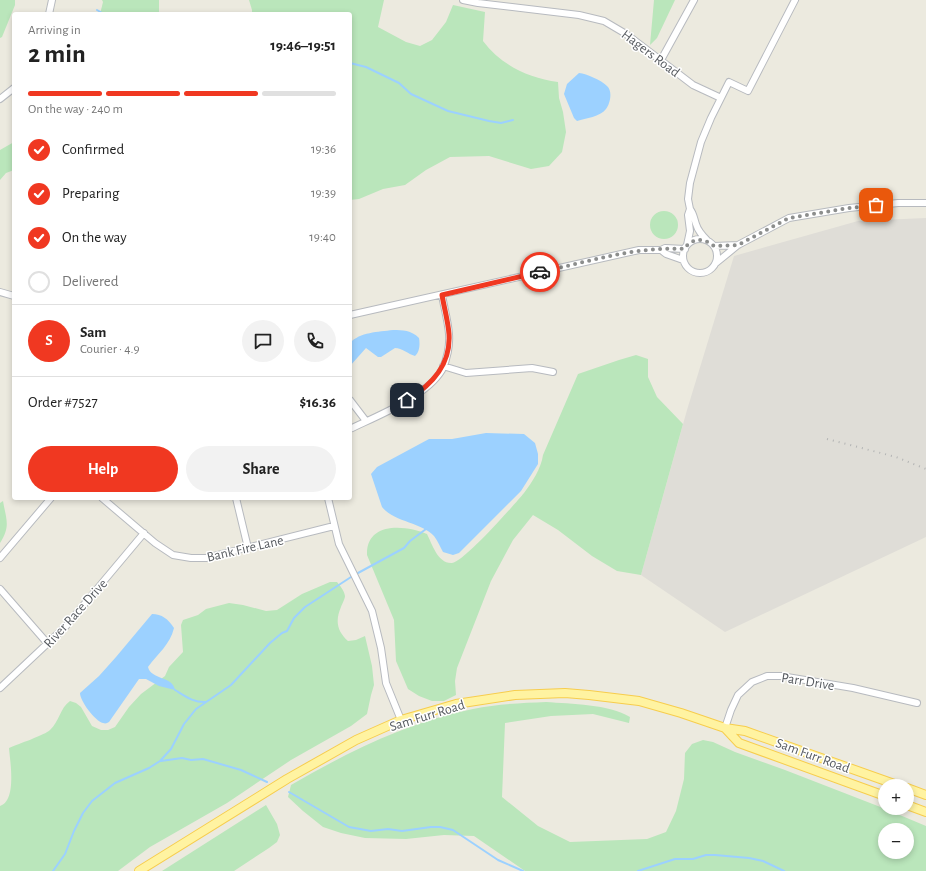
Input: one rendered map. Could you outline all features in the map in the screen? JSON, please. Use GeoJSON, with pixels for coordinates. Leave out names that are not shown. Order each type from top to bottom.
{"type":"FeatureCollection","features":[{"type":"Feature","properties":{"kind":"main road","name":"Sam Furr Road"},"geometry":{"type":"LineString","coordinates":[[139,871],[324,757],[356,740],[401,720],[456,704],[515,695],[565,694],[612,697],[639,701],[681,712],[725,728],[744,730],[880,779]]}},
{"type":"Feature","properties":{"kind":"main road","name":"Sam Furr Road"},"geometry":{"type":"LineString","coordinates":[[725,728],[739,743],[878,793]]}},
{"type":"Feature","properties":{"kind":"main road"},"geometry":{"type":"LineString","coordinates":[[914,791],[926,795]]}},
{"type":"Feature","properties":{"kind":"main road"},"geometry":{"type":"LineString","coordinates":[[914,808],[926,812]]}},
{"type":"Feature","properties":{"kind":"street"},"geometry":{"type":"LineString","coordinates":[[49,12],[52,0]]}},
{"type":"Feature","properties":{"kind":"street","name":"Hagers Road"},"geometry":{"type":"LineString","coordinates":[[463,0],[580,14],[598,19],[612,25],[626,34],[693,85],[721,98]]}},
{"type":"Feature","properties":{"kind":"street"},"geometry":{"type":"LineString","coordinates":[[661,60],[694,0]]}},
{"type":"Feature","properties":{"kind":"street"},"geometry":{"type":"LineString","coordinates":[[716,262],[717,253],[714,246],[700,233],[695,224],[688,199],[696,157],[711,118],[730,82],[748,90],[795,0]]}},
{"type":"Feature","properties":{"kind":"street"},"geometry":{"type":"LineString","coordinates":[[0,99],[12,90]]}},
{"type":"Feature","properties":{"kind":"street"},"geometry":{"type":"LineString","coordinates":[[660,250],[666,254],[683,260],[689,270],[700,273],[710,270],[716,262],[738,245],[789,218],[849,208],[898,203],[926,203]]}},
{"type":"Feature","properties":{"kind":"street"},"geometry":{"type":"LineString","coordinates":[[683,260],[690,231],[688,215],[690,209]]}},
{"type":"Feature","properties":{"kind":"street"},"geometry":{"type":"LineString","coordinates":[[352,315],[639,250],[660,250],[665,248],[686,247],[693,241],[700,239],[709,242]]}},
{"type":"Feature","properties":{"kind":"street"},"geometry":{"type":"LineString","coordinates":[[714,246],[738,245]]}},
{"type":"Feature","properties":{"kind":"street"},"geometry":{"type":"LineString","coordinates":[[0,292],[12,295]]}},
{"type":"Feature","properties":{"kind":"street"},"geometry":{"type":"LineString","coordinates":[[352,428],[419,393],[432,382],[443,366],[447,354],[449,334],[442,295]]}},
{"type":"Feature","properties":{"kind":"street"},"geometry":{"type":"LineString","coordinates":[[443,366],[466,373],[532,368],[553,372]]}},
{"type":"Feature","properties":{"kind":"street"},"geometry":{"type":"LineString","coordinates":[[352,403],[366,421]]}},
{"type":"Feature","properties":{"kind":"street"},"geometry":{"type":"LineString","coordinates":[[0,558],[49,500]]}},
{"type":"Feature","properties":{"kind":"street","name":"Bank Fire Lane"},"geometry":{"type":"LineString","coordinates":[[104,500],[155,543],[173,555],[191,558],[206,558],[334,526]]}},
{"type":"Feature","properties":{"kind":"street"},"geometry":{"type":"LineString","coordinates":[[236,500],[248,548]]}},
{"type":"Feature","properties":{"kind":"street"},"geometry":{"type":"LineString","coordinates":[[328,500],[341,548],[372,610],[381,648],[386,683],[401,720]]}},
{"type":"Feature","properties":{"kind":"street","name":"River Race Drive"},"geometry":{"type":"LineString","coordinates":[[0,688],[66,626],[144,533]]}},
{"type":"Feature","properties":{"kind":"street"},"geometry":{"type":"LineString","coordinates":[[0,589],[48,644]]}},
{"type":"Feature","properties":{"kind":"street","name":"Parr Drive"},"geometry":{"type":"LineString","coordinates":[[725,728],[738,695],[752,682],[767,676],[781,676],[853,688],[917,703]]}},
{"type":"Feature","properties":{"kind":"shaded area"},"geometry":{"type":"Polygon","coordinates":[[[926,218],[926,537],[725,632],[641,575],[687,410],[734,256],[858,221],[926,218]]]}},
{"type":"Feature","properties":{"kind":"green space"},"geometry":{"type":"Polygon","coordinates":[[[0,0],[15,0],[15,5],[2,37],[0,38],[0,0]]]}},
{"type":"Feature","properties":{"kind":"green space"},"geometry":{"type":"Polygon","coordinates":[[[102,0],[159,0],[159,12],[100,12],[103,2],[102,0]]]}},
{"type":"Feature","properties":{"kind":"green space"},"geometry":{"type":"Polygon","coordinates":[[[249,0],[384,0],[378,27],[406,42],[420,46],[432,40],[446,22],[453,5],[485,12],[483,41],[498,57],[526,74],[558,82],[559,98],[566,132],[562,152],[549,166],[531,169],[489,156],[450,157],[426,170],[405,185],[383,189],[359,199],[352,200],[352,12],[252,12],[249,0]]]}},
{"type":"Feature","properties":{"kind":"green space"},"geometry":{"type":"Polygon","coordinates":[[[654,0],[675,0],[657,38],[650,45],[654,0]]]}},
{"type":"Feature","properties":{"kind":"green space"},"geometry":{"type":"Polygon","coordinates":[[[12,143],[12,171],[6,173],[0,180],[0,150],[12,143]]]}},
{"type":"Feature","properties":{"kind":"green space"},"geometry":{"type":"Polygon","coordinates":[[[664,211],[674,215],[678,225],[674,235],[664,239],[654,235],[650,225],[654,215],[664,211]]]}},
{"type":"Feature","properties":{"kind":"green space"},"geometry":{"type":"Polygon","coordinates":[[[636,355],[648,359],[648,377],[657,397],[683,424],[641,575],[617,571],[592,556],[558,530],[533,515],[513,540],[491,581],[457,668],[455,681],[456,695],[444,701],[432,701],[419,696],[408,689],[396,661],[394,620],[367,555],[368,544],[373,536],[380,531],[389,528],[418,531],[427,534],[436,553],[443,560],[452,563],[458,560],[477,544],[500,520],[524,493],[533,480],[578,374],[636,355]]]}},
{"type":"Feature","properties":{"kind":"green space"},"geometry":{"type":"Polygon","coordinates":[[[3,501],[7,527],[0,543],[0,503],[3,501]]]}},
{"type":"Feature","properties":{"kind":"green space"},"geometry":{"type":"Polygon","coordinates":[[[330,582],[337,582],[343,590],[345,596],[338,617],[339,630],[348,641],[356,640],[365,636],[372,666],[374,685],[367,714],[351,726],[291,760],[227,803],[150,847],[118,871],[0,871],[0,806],[5,803],[9,797],[11,789],[9,748],[50,730],[56,723],[64,707],[70,701],[81,707],[92,726],[101,730],[108,730],[115,727],[129,707],[141,694],[165,676],[169,667],[183,652],[181,625],[183,620],[198,615],[206,609],[229,603],[266,611],[277,610],[302,594],[330,582]]]}},
{"type":"Feature","properties":{"kind":"green space"},"geometry":{"type":"Polygon","coordinates":[[[546,702],[590,705],[612,709],[630,717],[629,723],[593,714],[551,716],[505,723],[502,797],[538,826],[570,842],[647,839],[666,832],[676,811],[684,779],[685,753],[692,744],[703,740],[713,742],[735,752],[878,806],[878,815],[900,815],[926,826],[926,871],[525,871],[474,836],[444,835],[406,839],[365,838],[341,833],[323,827],[288,797],[291,785],[356,750],[402,730],[449,715],[482,707],[546,702]]]}},
{"type":"Feature","properties":{"kind":"green space"},"geometry":{"type":"Polygon","coordinates":[[[266,805],[277,824],[280,835],[277,842],[234,871],[162,871],[266,805]]]}},
{"type":"Feature","properties":{"kind":"water"},"geometry":{"type":"Polygon","coordinates":[[[579,73],[594,78],[609,88],[610,101],[603,112],[597,116],[577,121],[574,118],[564,94],[567,84],[579,73]]]}},
{"type":"Feature","properties":{"kind":"water"},"geometry":{"type":"Polygon","coordinates":[[[393,330],[404,330],[410,332],[419,338],[419,350],[415,356],[395,348],[381,357],[378,357],[366,348],[352,364],[352,341],[370,333],[393,330]]]}},
{"type":"Feature","properties":{"kind":"water"},"geometry":{"type":"Polygon","coordinates":[[[486,433],[524,434],[535,443],[538,454],[538,464],[521,491],[459,553],[453,555],[443,552],[434,536],[429,532],[394,516],[382,507],[371,474],[377,467],[429,439],[452,439],[486,433]]]}},
{"type":"Feature","properties":{"kind":"water"},"geometry":{"type":"Polygon","coordinates":[[[152,614],[159,615],[164,618],[174,628],[167,644],[148,667],[153,674],[170,682],[175,690],[159,686],[146,679],[139,679],[109,722],[105,723],[96,719],[82,701],[80,693],[99,676],[152,614]]]}},
{"type":"Feature","properties":{"kind":"waterway"},"geometry":{"type":"LineString","coordinates":[[97,10],[100,12]]}},
{"type":"Feature","properties":{"kind":"waterway"},"geometry":{"type":"LineString","coordinates":[[352,64],[366,67],[399,83],[411,94],[448,111],[501,123],[513,120]]}},
{"type":"Feature","properties":{"kind":"waterway"},"geometry":{"type":"LineString","coordinates":[[358,573],[404,548],[410,541],[426,529]]}},
{"type":"Feature","properties":{"kind":"waterway"},"geometry":{"type":"LineString","coordinates":[[53,871],[65,854],[83,813],[92,801],[115,783],[149,768],[160,761],[171,749],[184,724],[196,709],[231,685],[270,643],[282,633],[287,631],[294,618],[305,607],[351,577]]}},
{"type":"Feature","properties":{"kind":"waterway"},"geometry":{"type":"LineString","coordinates":[[175,690],[186,697],[206,702]]}},
{"type":"Feature","properties":{"kind":"waterway"},"geometry":{"type":"LineString","coordinates":[[161,761],[182,758],[191,760],[203,759],[241,770],[267,782]]}},
{"type":"Feature","properties":{"kind":"waterway"},"geometry":{"type":"LineString","coordinates":[[289,792],[349,827],[371,831],[388,829],[402,831],[431,827],[440,827],[453,830],[498,860],[523,871]]}},
{"type":"Feature","properties":{"kind":"waterway"},"geometry":{"type":"LineString","coordinates":[[638,871],[675,859],[693,859],[706,855],[749,858],[763,861],[784,871]]}},
{"type":"Feature","properties":{"kind":"railway"},"geometry":{"type":"LineString","coordinates":[[827,439],[896,457],[926,469]]}},
{"type":"Feature","properties":{"kind":"way so far"},"geometry":{"type":"LineString","coordinates":[[540,272],[639,250],[660,250],[665,248],[684,249],[693,241],[700,239],[709,242],[714,246],[738,245],[789,218],[876,205]]}},
{"type":"Feature","properties":{"kind":"route"},"geometry":{"type":"LineString","coordinates":[[407,400],[419,393],[432,382],[442,370],[447,354],[449,334],[442,295],[540,272]]}}]}
